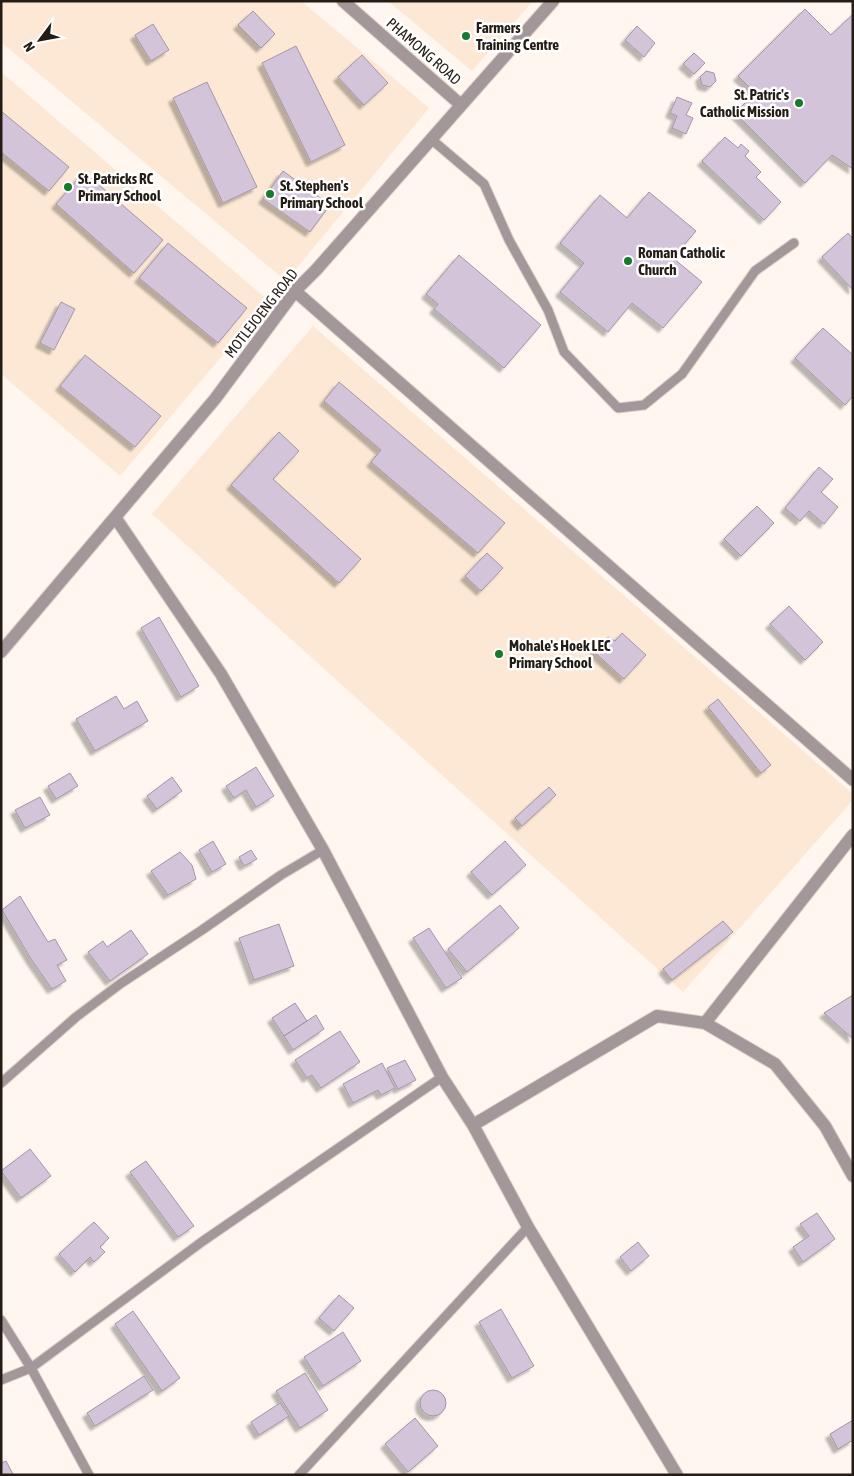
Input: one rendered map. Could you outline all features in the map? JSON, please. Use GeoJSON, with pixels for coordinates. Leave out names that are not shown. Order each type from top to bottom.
{"type":"FeatureCollection","features":[{"type":"Feature","properties":{"kind":"street","name":"PHAMONG ROAD"},"geometry":{"type":"LineString","coordinates":[[343,1],[461,105]]}},
{"type":"Feature","properties":{"kind":"street","name":"MOTLEJOENG ROAD"},"geometry":{"type":"LineString","coordinates":[[1,652],[215,399],[295,291],[316,270],[553,1]]}},
{"type":"Feature","properties":{"kind":"street"},"geometry":{"type":"LineString","coordinates":[[295,291],[853,780]]}},
{"type":"Feature","properties":{"kind":"street"},"geometry":{"type":"LineString","coordinates":[[115,517],[220,674],[323,850],[442,1077],[473,1125],[528,1227],[677,1475]]}},
{"type":"Feature","properties":{"kind":"street"},"geometry":{"type":"LineString","coordinates":[[705,1023],[853,835]]}},
{"type":"Feature","properties":{"kind":"street"},"geometry":{"type":"LineString","coordinates":[[473,1125],[657,1016],[705,1023],[776,1064],[826,1126],[853,1176]]}},
{"type":"Feature","properties":{"kind":"lane"},"geometry":{"type":"LineString","coordinates":[[431,139],[484,184],[509,240],[548,310],[564,352],[618,408],[644,405],[682,374],[755,271],[794,243]]}},
{"type":"Feature","properties":{"kind":"lane"},"geometry":{"type":"LineString","coordinates":[[1,1083],[76,1017],[120,984],[282,875],[323,850]]}},
{"type":"Feature","properties":{"kind":"lane"},"geometry":{"type":"LineString","coordinates":[[1,1380],[31,1368],[203,1241],[442,1077]]}},
{"type":"Feature","properties":{"kind":"lane"},"geometry":{"type":"LineString","coordinates":[[299,1475],[528,1227]]}},
{"type":"Feature","properties":{"kind":"lane"},"geometry":{"type":"LineString","coordinates":[[1,1320],[31,1368],[89,1475]]}},
{"type":"Feature","properties":{"kind":"shaded area","name":"St. Stephen's Primary School"},"geometry":{"type":"Polygon","coordinates":[[[1,1],[301,1],[429,108],[286,281],[1,42],[1,1]]]}},
{"type":"Feature","properties":{"kind":"shaded area","name":"Farmers Training Centre"},"geometry":{"type":"Polygon","coordinates":[[[388,1],[533,1],[472,71],[388,1]]]}},
{"type":"Feature","properties":{"kind":"shaded area","name":"St. Patricks RC Primary School"},"geometry":{"type":"Polygon","coordinates":[[[1,72],[269,301],[120,476],[1,374],[1,72]]]}},
{"type":"Feature","properties":{"kind":"shaded area","name":"Mohale's Hoek LEC Primary School"},"geometry":{"type":"Polygon","coordinates":[[[313,326],[853,794],[853,800],[683,992],[152,514],[313,326]]]}},
{"type":"Feature","properties":{"kind":"building","name":"St. Patric's Catholic Mission"},"geometry":{"type":"Polygon","coordinates":[[[805,9],[831,35],[853,14],[853,169],[832,155],[805,183],[735,113],[755,93],[738,76],[805,9]]]}},
{"type":"Feature","properties":{"kind":"building"},"geometry":{"type":"Polygon","coordinates":[[[253,11],[275,34],[261,48],[238,25],[253,11]]]}},
{"type":"Feature","properties":{"kind":"building"},"geometry":{"type":"Polygon","coordinates":[[[153,24],[169,50],[151,61],[135,35],[153,24]]]}},
{"type":"Feature","properties":{"kind":"building"},"geometry":{"type":"Polygon","coordinates":[[[637,26],[655,43],[644,57],[625,40],[637,26]]]}},
{"type":"Feature","properties":{"kind":"building"},"geometry":{"type":"Polygon","coordinates":[[[296,46],[345,145],[311,162],[262,63],[296,46]]]}},
{"type":"Feature","properties":{"kind":"building"},"geometry":{"type":"Polygon","coordinates":[[[694,53],[705,63],[694,74],[683,64],[694,53]]]}},
{"type":"Feature","properties":{"kind":"building"},"geometry":{"type":"Polygon","coordinates":[[[362,55],[388,83],[364,105],[338,77],[362,55]]]}},
{"type":"Feature","properties":{"kind":"building"},"geometry":{"type":"Polygon","coordinates":[[[706,71],[714,73],[716,81],[710,87],[702,85],[700,77],[706,71]]]}},
{"type":"Feature","properties":{"kind":"building"},"geometry":{"type":"Polygon","coordinates":[[[207,82],[257,187],[223,203],[173,98],[207,82]]]}},
{"type":"Feature","properties":{"kind":"building"},"geometry":{"type":"Polygon","coordinates":[[[677,97],[692,103],[686,115],[693,118],[686,134],[672,128],[677,116],[670,113],[677,97]]]}},
{"type":"Feature","properties":{"kind":"building"},"geometry":{"type":"Polygon","coordinates":[[[1,111],[69,167],[49,191],[1,152],[1,111]]]}},
{"type":"Feature","properties":{"kind":"building"},"geometry":{"type":"Polygon","coordinates":[[[725,137],[738,148],[741,144],[749,151],[745,156],[761,172],[756,177],[781,202],[764,220],[702,161],[725,137]]]}},
{"type":"Feature","properties":{"kind":"building"},"geometry":{"type":"Polygon","coordinates":[[[283,171],[330,205],[310,232],[263,199],[283,171]]]}},
{"type":"Feature","properties":{"kind":"building"},"geometry":{"type":"Polygon","coordinates":[[[84,172],[163,240],[134,273],[56,204],[84,172]]]}},
{"type":"Feature","properties":{"kind":"building","name":"Roman Catholic Church"},"geometry":{"type":"Polygon","coordinates":[[[649,192],[696,231],[673,258],[702,282],[663,328],[632,303],[608,332],[560,292],[584,263],[560,243],[600,195],[627,218],[649,192]]]}},
{"type":"Feature","properties":{"kind":"building"},"geometry":{"type":"Polygon","coordinates":[[[848,233],[853,239],[853,290],[822,257],[848,233]]]}},
{"type":"Feature","properties":{"kind":"building"},"geometry":{"type":"Polygon","coordinates":[[[168,243],[247,308],[218,343],[139,278],[168,243]]]}},
{"type":"Feature","properties":{"kind":"building"},"geometry":{"type":"Polygon","coordinates":[[[459,255],[541,325],[504,368],[434,309],[438,304],[426,294],[459,255]]]}},
{"type":"Feature","properties":{"kind":"building"},"geometry":{"type":"Polygon","coordinates":[[[61,302],[75,309],[54,350],[40,343],[61,302]]]}},
{"type":"Feature","properties":{"kind":"building"},"geometry":{"type":"Polygon","coordinates":[[[823,328],[853,355],[853,396],[845,405],[795,358],[823,328]]]}},
{"type":"Feature","properties":{"kind":"building"},"geometry":{"type":"Polygon","coordinates":[[[85,355],[161,416],[135,447],[60,386],[85,355]]]}},
{"type":"Feature","properties":{"kind":"building"},"geometry":{"type":"Polygon","coordinates":[[[339,382],[505,523],[478,553],[371,462],[381,450],[324,401],[339,382]]]}},
{"type":"Feature","properties":{"kind":"building"},"geometry":{"type":"Polygon","coordinates":[[[279,432],[299,451],[273,479],[361,559],[339,583],[231,485],[279,432]]]}},
{"type":"Feature","properties":{"kind":"building"},"geometry":{"type":"Polygon","coordinates":[[[819,467],[833,479],[821,492],[838,507],[824,524],[809,511],[800,521],[785,508],[819,467]]]}},
{"type":"Feature","properties":{"kind":"building"},"geometry":{"type":"Polygon","coordinates":[[[757,506],[774,523],[741,556],[724,539],[757,506]]]}},
{"type":"Feature","properties":{"kind":"building"},"geometry":{"type":"Polygon","coordinates":[[[487,553],[503,568],[481,591],[465,576],[487,553]]]}},
{"type":"Feature","properties":{"kind":"building"},"geometry":{"type":"Polygon","coordinates":[[[789,606],[823,642],[805,660],[770,624],[789,606]]]}},
{"type":"Feature","properties":{"kind":"building"},"geometry":{"type":"Polygon","coordinates":[[[159,617],[199,686],[181,697],[141,628],[159,617]]]}},
{"type":"Feature","properties":{"kind":"building"},"geometry":{"type":"Polygon","coordinates":[[[622,633],[646,655],[624,679],[593,651],[608,637],[615,641],[622,633]]]}},
{"type":"Feature","properties":{"kind":"building"},"geometry":{"type":"Polygon","coordinates":[[[116,696],[124,709],[137,701],[148,721],[95,751],[76,719],[116,696]]]}},
{"type":"Feature","properties":{"kind":"building"},"geometry":{"type":"Polygon","coordinates":[[[718,699],[771,765],[761,773],[708,707],[718,699]]]}},
{"type":"Feature","properties":{"kind":"building"},"geometry":{"type":"Polygon","coordinates":[[[256,767],[274,796],[256,807],[246,790],[234,798],[226,786],[256,767]]]}},
{"type":"Feature","properties":{"kind":"building"},"geometry":{"type":"Polygon","coordinates":[[[70,773],[78,786],[56,799],[48,786],[70,773]]]}},
{"type":"Feature","properties":{"kind":"building"},"geometry":{"type":"Polygon","coordinates":[[[172,777],[182,791],[157,809],[147,796],[172,777]]]}},
{"type":"Feature","properties":{"kind":"building"},"geometry":{"type":"Polygon","coordinates":[[[549,787],[556,795],[522,826],[515,818],[549,787]]]}},
{"type":"Feature","properties":{"kind":"building"},"geometry":{"type":"Polygon","coordinates":[[[40,797],[50,815],[25,828],[15,810],[40,797]]]}},
{"type":"Feature","properties":{"kind":"building"},"geometry":{"type":"Polygon","coordinates":[[[213,841],[226,864],[212,872],[199,850],[213,841]]]}},
{"type":"Feature","properties":{"kind":"building"},"geometry":{"type":"Polygon","coordinates":[[[505,841],[526,865],[492,895],[471,872],[505,841]]]}},
{"type":"Feature","properties":{"kind":"building"},"geometry":{"type":"Polygon","coordinates":[[[251,850],[257,859],[244,866],[239,857],[251,850]]]}},
{"type":"Feature","properties":{"kind":"building"},"geometry":{"type":"Polygon","coordinates":[[[180,852],[192,865],[196,879],[168,895],[151,871],[180,852]]]}},
{"type":"Feature","properties":{"kind":"building"},"geometry":{"type":"Polygon","coordinates":[[[20,896],[48,942],[55,939],[67,960],[57,965],[66,981],[52,989],[31,959],[2,910],[20,896]]]}},
{"type":"Feature","properties":{"kind":"building"},"geometry":{"type":"Polygon","coordinates":[[[500,905],[519,928],[467,972],[448,949],[500,905]]]}},
{"type":"Feature","properties":{"kind":"building"},"geometry":{"type":"Polygon","coordinates":[[[723,921],[733,932],[672,980],[663,969],[723,921]]]}},
{"type":"Feature","properties":{"kind":"building"},"geometry":{"type":"Polygon","coordinates":[[[279,924],[294,966],[254,980],[239,938],[279,924]]]}},
{"type":"Feature","properties":{"kind":"building"},"geometry":{"type":"Polygon","coordinates":[[[429,928],[462,978],[446,988],[413,938],[429,928]]]}},
{"type":"Feature","properties":{"kind":"building"},"geometry":{"type":"Polygon","coordinates":[[[131,930],[148,954],[110,981],[88,952],[103,941],[107,947],[131,930]]]}},
{"type":"Feature","properties":{"kind":"building"},"geometry":{"type":"Polygon","coordinates":[[[853,995],[853,1039],[824,1013],[853,995]]]}},
{"type":"Feature","properties":{"kind":"building"},"geometry":{"type":"Polygon","coordinates":[[[295,1003],[307,1021],[284,1036],[272,1018],[295,1003]]]}},
{"type":"Feature","properties":{"kind":"building"},"geometry":{"type":"Polygon","coordinates":[[[316,1015],[324,1029],[293,1050],[284,1036],[316,1015]]]}},
{"type":"Feature","properties":{"kind":"building"},"geometry":{"type":"Polygon","coordinates":[[[340,1031],[360,1062],[321,1088],[312,1075],[307,1078],[295,1060],[340,1031]]]}},
{"type":"Feature","properties":{"kind":"building"},"geometry":{"type":"Polygon","coordinates":[[[405,1060],[416,1080],[398,1089],[387,1068],[405,1060]]]}},
{"type":"Feature","properties":{"kind":"building"},"geometry":{"type":"Polygon","coordinates":[[[382,1063],[395,1088],[381,1095],[378,1090],[353,1103],[343,1084],[382,1063]]]}},
{"type":"Feature","properties":{"kind":"building"},"geometry":{"type":"Polygon","coordinates":[[[30,1149],[51,1176],[21,1198],[1,1171],[30,1149]]]}},
{"type":"Feature","properties":{"kind":"building"},"geometry":{"type":"Polygon","coordinates":[[[146,1161],[194,1226],[178,1237],[130,1172],[146,1161]]]}},
{"type":"Feature","properties":{"kind":"building"},"geometry":{"type":"Polygon","coordinates":[[[817,1213],[835,1239],[803,1262],[793,1247],[809,1236],[800,1224],[817,1213]]]}},
{"type":"Feature","properties":{"kind":"building"},"geometry":{"type":"Polygon","coordinates":[[[94,1222],[109,1238],[100,1247],[105,1252],[94,1262],[90,1257],[75,1272],[59,1254],[94,1222]]]}},
{"type":"Feature","properties":{"kind":"building"},"geometry":{"type":"Polygon","coordinates":[[[638,1242],[649,1256],[631,1271],[620,1257],[638,1242]]]}},
{"type":"Feature","properties":{"kind":"building"},"geometry":{"type":"Polygon","coordinates":[[[339,1295],[354,1308],[334,1331],[319,1318],[339,1295]]]}},
{"type":"Feature","properties":{"kind":"building"},"geometry":{"type":"Polygon","coordinates":[[[501,1309],[534,1366],[512,1378],[479,1322],[501,1309]]]}},
{"type":"Feature","properties":{"kind":"building"},"geometry":{"type":"Polygon","coordinates":[[[133,1311],[180,1378],[162,1391],[115,1324],[133,1311]]]}},
{"type":"Feature","properties":{"kind":"building"},"geometry":{"type":"Polygon","coordinates":[[[343,1332],[361,1361],[323,1386],[304,1357],[343,1332]]]}},
{"type":"Feature","properties":{"kind":"building"},"geometry":{"type":"Polygon","coordinates":[[[305,1373],[328,1410],[300,1428],[276,1391],[305,1373]]]}},
{"type":"Feature","properties":{"kind":"building"},"geometry":{"type":"Polygon","coordinates":[[[144,1376],[153,1390],[95,1426],[87,1413],[144,1376]]]}},
{"type":"Feature","properties":{"kind":"building"},"geometry":{"type":"Polygon","coordinates":[[[433,1390],[442,1394],[446,1403],[442,1412],[433,1416],[424,1412],[420,1403],[424,1394],[433,1390]]]}},
{"type":"Feature","properties":{"kind":"building"},"geometry":{"type":"Polygon","coordinates":[[[280,1403],[289,1416],[259,1435],[251,1422],[280,1403]]]}},
{"type":"Feature","properties":{"kind":"building"},"geometry":{"type":"Polygon","coordinates":[[[415,1418],[438,1446],[408,1472],[385,1444],[415,1418]]]}},
{"type":"Feature","properties":{"kind":"building"},"geometry":{"type":"Polygon","coordinates":[[[853,1420],[853,1440],[838,1449],[830,1434],[853,1420]]]}},
{"type":"Feature","properties":{"kind":"building"},"geometry":{"type":"Polygon","coordinates":[[[6,1461],[12,1475],[1,1475],[1,1463],[6,1461]]]}},
{"type":"Feature","properties":{"kind":"place","name":"Farmers Training Centre"},"geometry":{"type":"Point","coordinates":[466,36]}},
{"type":"Feature","properties":{"kind":"place","name":"St. Patric's Catholic Mission"},"geometry":{"type":"Point","coordinates":[799,103]}},
{"type":"Feature","properties":{"kind":"place","name":"St. Patricks RC Primary School"},"geometry":{"type":"Point","coordinates":[68,187]}},
{"type":"Feature","properties":{"kind":"place","name":"St. Stephen's Primary School"},"geometry":{"type":"Point","coordinates":[270,194]}},
{"type":"Feature","properties":{"kind":"place","name":"Roman Catholic Church"},"geometry":{"type":"Point","coordinates":[628,261]}},
{"type":"Feature","properties":{"kind":"place","name":"Mohale's Hoek LEC Primary School"},"geometry":{"type":"Point","coordinates":[499,654]}}]}
